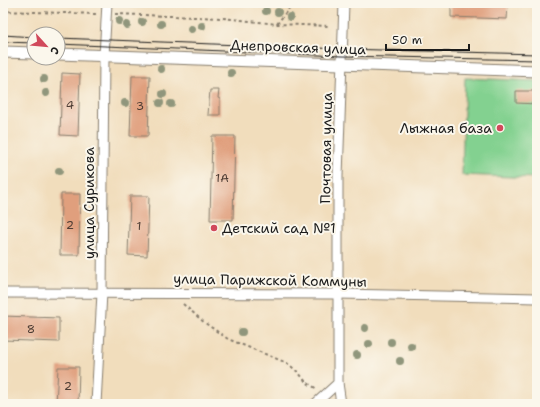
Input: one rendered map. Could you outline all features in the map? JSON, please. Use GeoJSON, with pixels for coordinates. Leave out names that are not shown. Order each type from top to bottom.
{"type":"FeatureCollection","features":[{"type":"Feature","properties":{"kind":"street","name":"улица Сурикова"},"geometry":{"type":"LineString","coordinates":[[96,404],[102,293],[104,56],[107,3]]}},
{"type":"Feature","properties":{"kind":"street","name":"Почтовая улица"},"geometry":{"type":"LineString","coordinates":[[341,404],[338,383],[338,176],[344,3]]}},
{"type":"Feature","properties":{"kind":"street"},"geometry":{"type":"LineString","coordinates":[[3,52],[26,53]]}},
{"type":"Feature","properties":{"kind":"street","name":"Днепровская улица"},"geometry":{"type":"LineString","coordinates":[[66,54],[537,71]]}},
{"type":"Feature","properties":{"kind":"street","name":"улица Парижской Коммуны"},"geometry":{"type":"LineString","coordinates":[[3,293],[339,294],[537,298]]}},
{"type":"Feature","properties":{"kind":"street"},"geometry":{"type":"LineString","coordinates":[[314,404],[338,383]]}},
{"type":"Feature","properties":{"kind":"path"},"geometry":{"type":"LineString","coordinates":[[277,24],[293,3]]}},
{"type":"Feature","properties":{"kind":"path"},"geometry":{"type":"LineString","coordinates":[[3,11],[224,18],[277,24],[329,26]]}},
{"type":"Feature","properties":{"kind":"path"},"geometry":{"type":"LineString","coordinates":[[170,293],[228,339],[287,363],[299,373],[306,382],[325,394]]}},
{"type":"Feature","properties":{"kind":"green space","name":"Лыжная база"},"geometry":{"type":"Polygon","coordinates":[[[465,78],[537,81],[537,178],[462,175],[465,78]]]}},
{"type":"Feature","properties":{"kind":"building"},"geometry":{"type":"Polygon","coordinates":[[[451,3],[508,3],[507,19],[451,17],[451,3]]]}},
{"type":"Feature","properties":{"kind":"building"},"geometry":{"type":"Polygon","coordinates":[[[62,73],[80,74],[78,136],[60,135],[62,73]]]}},
{"type":"Feature","properties":{"kind":"building"},"geometry":{"type":"Polygon","coordinates":[[[132,76],[150,76],[148,136],[130,136],[132,76]]]}},
{"type":"Feature","properties":{"kind":"building"},"geometry":{"type":"Polygon","coordinates":[[[210,90],[219,90],[218,98],[220,99],[220,115],[208,115],[210,90]]]}},
{"type":"Feature","properties":{"kind":"building"},"geometry":{"type":"Polygon","coordinates":[[[516,91],[537,91],[537,104],[516,103],[516,91]]]}},
{"type":"Feature","properties":{"kind":"building"},"geometry":{"type":"Polygon","coordinates":[[[212,136],[235,136],[233,220],[210,220],[212,136]]]}},
{"type":"Feature","properties":{"kind":"building"},"geometry":{"type":"Polygon","coordinates":[[[61,194],[80,194],[79,255],[60,255],[61,194]]]}},
{"type":"Feature","properties":{"kind":"building"},"geometry":{"type":"Polygon","coordinates":[[[130,196],[149,196],[147,256],[128,255],[130,196]]]}},
{"type":"Feature","properties":{"kind":"building"},"geometry":{"type":"Polygon","coordinates":[[[3,316],[59,318],[59,342],[3,340],[3,316]]]}},
{"type":"Feature","properties":{"kind":"building"},"geometry":{"type":"Polygon","coordinates":[[[58,367],[79,367],[78,404],[56,404],[58,367]]]}},
{"type":"Feature","properties":{"kind":"tram line"},"geometry":{"type":"LineString","coordinates":[[3,35],[26,36]]}},
{"type":"Feature","properties":{"kind":"tram line"},"geometry":{"type":"LineString","coordinates":[[66,38],[343,49],[537,54]]}},
{"type":"Feature","properties":{"kind":"tram line"},"geometry":{"type":"LineString","coordinates":[[3,42],[26,43]]}},
{"type":"Feature","properties":{"kind":"tram line"},"geometry":{"type":"LineString","coordinates":[[66,44],[342,56],[537,60]]}},
{"type":"Feature","properties":{"kind":"place","name":"Лыжная база"},"geometry":{"type":"Point","coordinates":[500,128]}},
{"type":"Feature","properties":{"kind":"place","name":"Детский сад №1"},"geometry":{"type":"Point","coordinates":[214,228]}}]}
